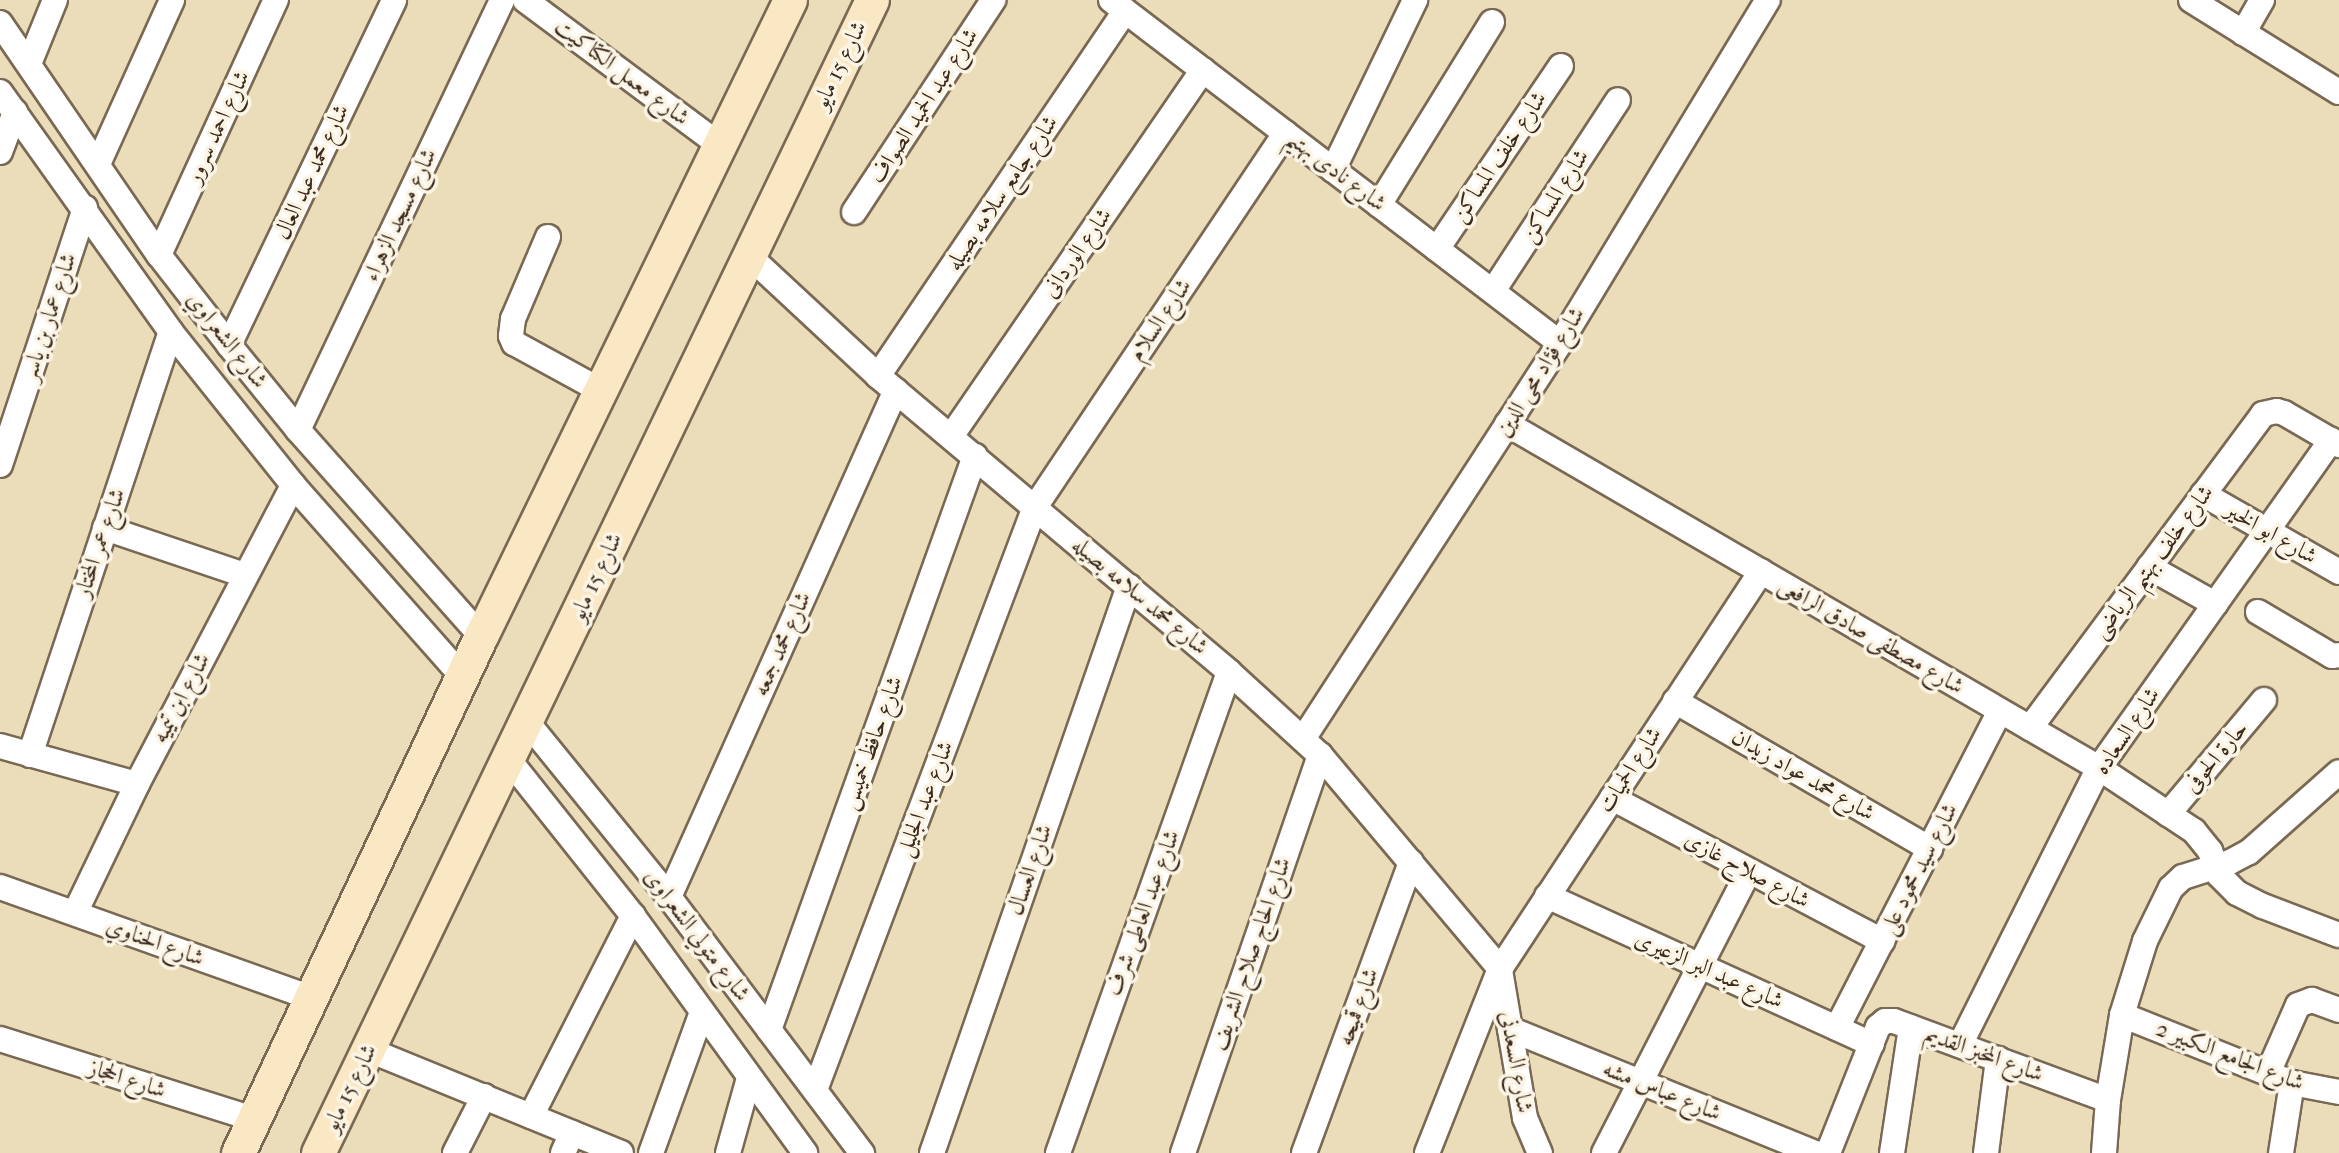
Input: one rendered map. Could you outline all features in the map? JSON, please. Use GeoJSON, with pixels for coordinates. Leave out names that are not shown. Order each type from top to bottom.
{"type":"FeatureCollection","features":[{"type":"Feature","properties":{"kind":"main road"},"geometry":{"type":"LineString","coordinates":[[238,1153],[481,636],[790,0]]}},
{"type":"Feature","properties":{"kind":"main road","name":"شارع 15 مايو"},"geometry":{"type":"LineString","coordinates":[[318,1153],[872,0]]}},
{"type":"Feature","properties":{"kind":"street"},"geometry":{"type":"LineString","coordinates":[[29,64],[55,0]]}},
{"type":"Feature","properties":{"kind":"street"},"geometry":{"type":"LineString","coordinates":[[98,164],[172,0]]}},
{"type":"Feature","properties":{"kind":"street","name":"شارع احمد سرور"},"geometry":{"type":"LineString","coordinates":[[159,255],[276,0]]}},
{"type":"Feature","properties":{"kind":"street","name":"شارع محمد عبد العال"},"geometry":{"type":"LineString","coordinates":[[229,345],[394,0]]}},
{"type":"Feature","properties":{"kind":"street","name":"شارع مسجد الزهراء"},"geometry":{"type":"LineString","coordinates":[[298,429],[502,0]]}},
{"type":"Feature","properties":{"kind":"street","name":"شارع عبد الحميد الصواف"},"geometry":{"type":"LineString","coordinates":[[854,212],[993,0]]}},
{"type":"Feature","properties":{"kind":"street"},"geometry":{"type":"LineString","coordinates":[[1333,170],[1415,0]]}},
{"type":"Feature","properties":{"kind":"street","name":"شارع فؤاد محى الدين"},"geometry":{"type":"LineString","coordinates":[[1312,747],[1768,0]]}},
{"type":"Feature","properties":{"kind":"street"},"geometry":{"type":"LineString","coordinates":[[2191,0],[2337,86]]}},
{"type":"Feature","properties":{"kind":"street"},"geometry":{"type":"LineString","coordinates":[[2243,33],[2262,0]]}},
{"type":"Feature","properties":{"kind":"street","name":"شارع معمل الكتاكيت"},"geometry":{"type":"LineString","coordinates":[[527,1],[718,144]]}},
{"type":"Feature","properties":{"kind":"street","name":"شارع نادى بهتيم"},"geometry":{"type":"LineString","coordinates":[[1118,5],[1560,343]]}},
{"type":"Feature","properties":{"kind":"street","name":"شارع جامع سلامه بصيله"},"geometry":{"type":"LineString","coordinates":[[887,383],[1118,5]]}},
{"type":"Feature","properties":{"kind":"street"},"geometry":{"type":"LineString","coordinates":[[1379,205],[1492,22]]}},
{"type":"Feature","properties":{"kind":"street","name":"شارع الشعراوي"},"geometry":{"type":"LineString","coordinates":[[0,23],[159,255],[229,345],[298,429],[481,636]]}},
{"type":"Feature","properties":{"kind":"street","name":"شارع خلف المساكن"},"geometry":{"type":"LineString","coordinates":[[1437,248],[1561,66]]}},
{"type":"Feature","properties":{"kind":"street","name":"شارع الوردانى"},"geometry":{"type":"LineString","coordinates":[[951,435],[1203,70]]}},
{"type":"Feature","properties":{"kind":"street","name":"شارع المساكن"},"geometry":{"type":"LineString","coordinates":[[1493,291],[1618,100]]}},
{"type":"Feature","properties":{"kind":"street"},"geometry":{"type":"LineString","coordinates":[[0,152],[7,102]]}},
{"type":"Feature","properties":{"kind":"street","name":"شارع الشعراوي"},"geometry":{"type":"LineString","coordinates":[[7,102],[171,332],[292,485],[462,676]]}},
{"type":"Feature","properties":{"kind":"street","name":"شارع السلام"},"geometry":{"type":"LineString","coordinates":[[1035,507],[1285,133]]}},
{"type":"Feature","properties":{"kind":"street","name":"شارع عمار بن ياسر"},"geometry":{"type":"LineString","coordinates":[[0,465],[85,208]]}},
{"type":"Feature","properties":{"kind":"street"},"geometry":{"type":"LineString","coordinates":[[548,237],[513,319],[511,336],[514,343],[600,390]]}},
{"type":"Feature","properties":{"kind":"street","name":"شارع محمد سلامه بصيله"},"geometry":{"type":"LineString","coordinates":[[748,255],[887,383],[1129,586],[1312,747],[1500,969]]}},
{"type":"Feature","properties":{"kind":"street","name":"شارع عمر المختار"},"geometry":{"type":"LineString","coordinates":[[30,755],[171,332]]}},
{"type":"Feature","properties":{"kind":"street","name":"شارع محمد جمعه"},"geometry":{"type":"LineString","coordinates":[[669,897],[887,383]]}},
{"type":"Feature","properties":{"kind":"street","name":"شارع خلف بهتيم الرياضى"},"geometry":{"type":"LineString","coordinates":[[2030,728],[2263,414],[2277,411],[2284,413],[2335,443]]}},
{"type":"Feature","properties":{"kind":"street","name":"شارع مصطفى صادق الرافعى"},"geometry":{"type":"LineString","coordinates":[[1507,424],[2099,768],[2200,837],[2210,851],[2214,868],[2237,893],[2339,935]]}},
{"type":"Feature","properties":{"kind":"street","name":"شارع السعاده"},"geometry":{"type":"LineString","coordinates":[[1960,1045],[2099,768],[2267,531],[2335,443]]}},
{"type":"Feature","properties":{"kind":"street","name":"شارع حافظ خميس"},"geometry":{"type":"LineString","coordinates":[[769,1030],[975,456]]}},
{"type":"Feature","properties":{"kind":"street","name":"شارع ابن تيميه"},"geometry":{"type":"LineString","coordinates":[[75,913],[136,784],[292,485]]}},
{"type":"Feature","properties":{"kind":"street","name":"شارع ابو الخير"},"geometry":{"type":"LineString","coordinates":[[2203,494],[2339,572]]}},
{"type":"Feature","properties":{"kind":"street","name":"شارع عبد الجليل"},"geometry":{"type":"LineString","coordinates":[[815,1090],[1035,507]]}},
{"type":"Feature","properties":{"kind":"street"},"geometry":{"type":"LineString","coordinates":[[105,528],[245,575]]}},
{"type":"Feature","properties":{"kind":"street"},"geometry":{"type":"LineString","coordinates":[[2149,567],[2215,604]]}},
{"type":"Feature","properties":{"kind":"street","name":"شارع الحميات"},"geometry":{"type":"LineString","coordinates":[[1427,1153],[1500,969],[1761,571]]}},
{"type":"Feature","properties":{"kind":"street","name":"شارع العسال"},"geometry":{"type":"LineString","coordinates":[[932,1153],[1129,586]]}},
{"type":"Feature","properties":{"kind":"street"},"geometry":{"type":"LineString","coordinates":[[2258,612],[2332,656],[2339,655]]}},
{"type":"Feature","properties":{"kind":"street","name":"شارع عبد العاطى شرف"},"geometry":{"type":"LineString","coordinates":[[1058,1153],[1229,672]]}},
{"type":"Feature","properties":{"kind":"street","name":"حارة الحوفى"},"geometry":{"type":"LineString","coordinates":[[2168,814],[2264,700]]}},
{"type":"Feature","properties":{"kind":"street","name":"شارع محمد عواد زيدان"},"geometry":{"type":"LineString","coordinates":[[1675,701],[1930,849]]}},
{"type":"Feature","properties":{"kind":"street","name":"شارع سيد محمود على"},"geometry":{"type":"LineString","coordinates":[[1838,1028],[2000,710]]}},
{"type":"Feature","properties":{"kind":"street","name":"شارع متولي الشعراوى"},"geometry":{"type":"LineString","coordinates":[[527,722],[669,897],[862,1153]]}},
{"type":"Feature","properties":{"kind":"street"},"geometry":{"type":"LineString","coordinates":[[0,746],[136,784]]}},
{"type":"Feature","properties":{"kind":"street","name":"شارع الحاج صلاح الشريف"},"geometry":{"type":"LineString","coordinates":[[1183,1153],[1312,747]]}},
{"type":"Feature","properties":{"kind":"street","name":"شارع متولي الشعراوى"},"geometry":{"type":"LineString","coordinates":[[509,760],[633,916],[806,1153]]}},
{"type":"Feature","properties":{"kind":"street"},"geometry":{"type":"LineString","coordinates":[[2104,1153],[2108,1100],[2122,1015],[2145,941],[2171,888],[2183,877],[2214,868],[2249,852],[2339,772]]}},
{"type":"Feature","properties":{"kind":"street","name":"شارع صلاح غازى"},"geometry":{"type":"LineString","coordinates":[[1612,798],[1882,941]]}},
{"type":"Feature","properties":{"kind":"street","name":"شارع قميحه"},"geometry":{"type":"LineString","coordinates":[[1304,1153],[1411,862]]}},
{"type":"Feature","properties":{"kind":"street"},"geometry":{"type":"LineString","coordinates":[[1604,1153],[1749,871]]}},
{"type":"Feature","properties":{"kind":"street","name":"شارع الحناوي"},"geometry":{"type":"LineString","coordinates":[[0,887],[311,998]]}},
{"type":"Feature","properties":{"kind":"street","name":"شارع عبد البر الزعيرى"},"geometry":{"type":"LineString","coordinates":[[1547,896],[1872,1044]]}},
{"type":"Feature","properties":{"kind":"street"},"geometry":{"type":"LineString","coordinates":[[531,1116],[633,916]]}},
{"type":"Feature","properties":{"kind":"street","name":"شارع السعدنى"},"geometry":{"type":"LineString","coordinates":[[1500,969],[1525,1118],[1533,1142],[1540,1153]]}},
{"type":"Feature","properties":{"kind":"street"},"geometry":{"type":"LineString","coordinates":[[2268,1073],[2298,1005],[2312,1000],[2339,1010]]}},
{"type":"Feature","properties":{"kind":"street"},"geometry":{"type":"LineString","coordinates":[[651,1153],[702,1012]]}},
{"type":"Feature","properties":{"kind":"street","name":"شارع الجامع الكبير 2"},"geometry":{"type":"LineString","coordinates":[[2122,1015],[2292,1083],[2339,1092]]}},
{"type":"Feature","properties":{"kind":"street","name":"شارع المخبز القديم"},"geometry":{"type":"LineString","coordinates":[[1872,1044],[1878,1027],[1885,1021],[1911,1027],[2108,1100]]}},
{"type":"Feature","properties":{"kind":"street"},"geometry":{"type":"LineString","coordinates":[[1892,1153],[1911,1027]]}},
{"type":"Feature","properties":{"kind":"street","name":"شارع عباس مشه"},"geometry":{"type":"LineString","coordinates":[[1510,1029],[1815,1153]]}},
{"type":"Feature","properties":{"kind":"street","name":"شارع الحجاز"},"geometry":{"type":"LineString","coordinates":[[0,1039],[254,1119]]}},
{"type":"Feature","properties":{"kind":"street"},"geometry":{"type":"LineString","coordinates":[[1828,1153],[1872,1044]]}},
{"type":"Feature","properties":{"kind":"street"},"geometry":{"type":"LineString","coordinates":[[369,1050],[531,1116],[568,1143],[621,1153]]}},
{"type":"Feature","properties":{"kind":"street"},"geometry":{"type":"LineString","coordinates":[[1986,1153],[1998,1059]]}},
{"type":"Feature","properties":{"kind":"street"},"geometry":{"type":"LineString","coordinates":[[728,1153],[749,1078]]}},
{"type":"Feature","properties":{"kind":"street"},"geometry":{"type":"LineString","coordinates":[[2281,1153],[2292,1083]]}},
{"type":"Feature","properties":{"kind":"street"},"geometry":{"type":"LineString","coordinates":[[455,1153],[484,1096]]}}]}
